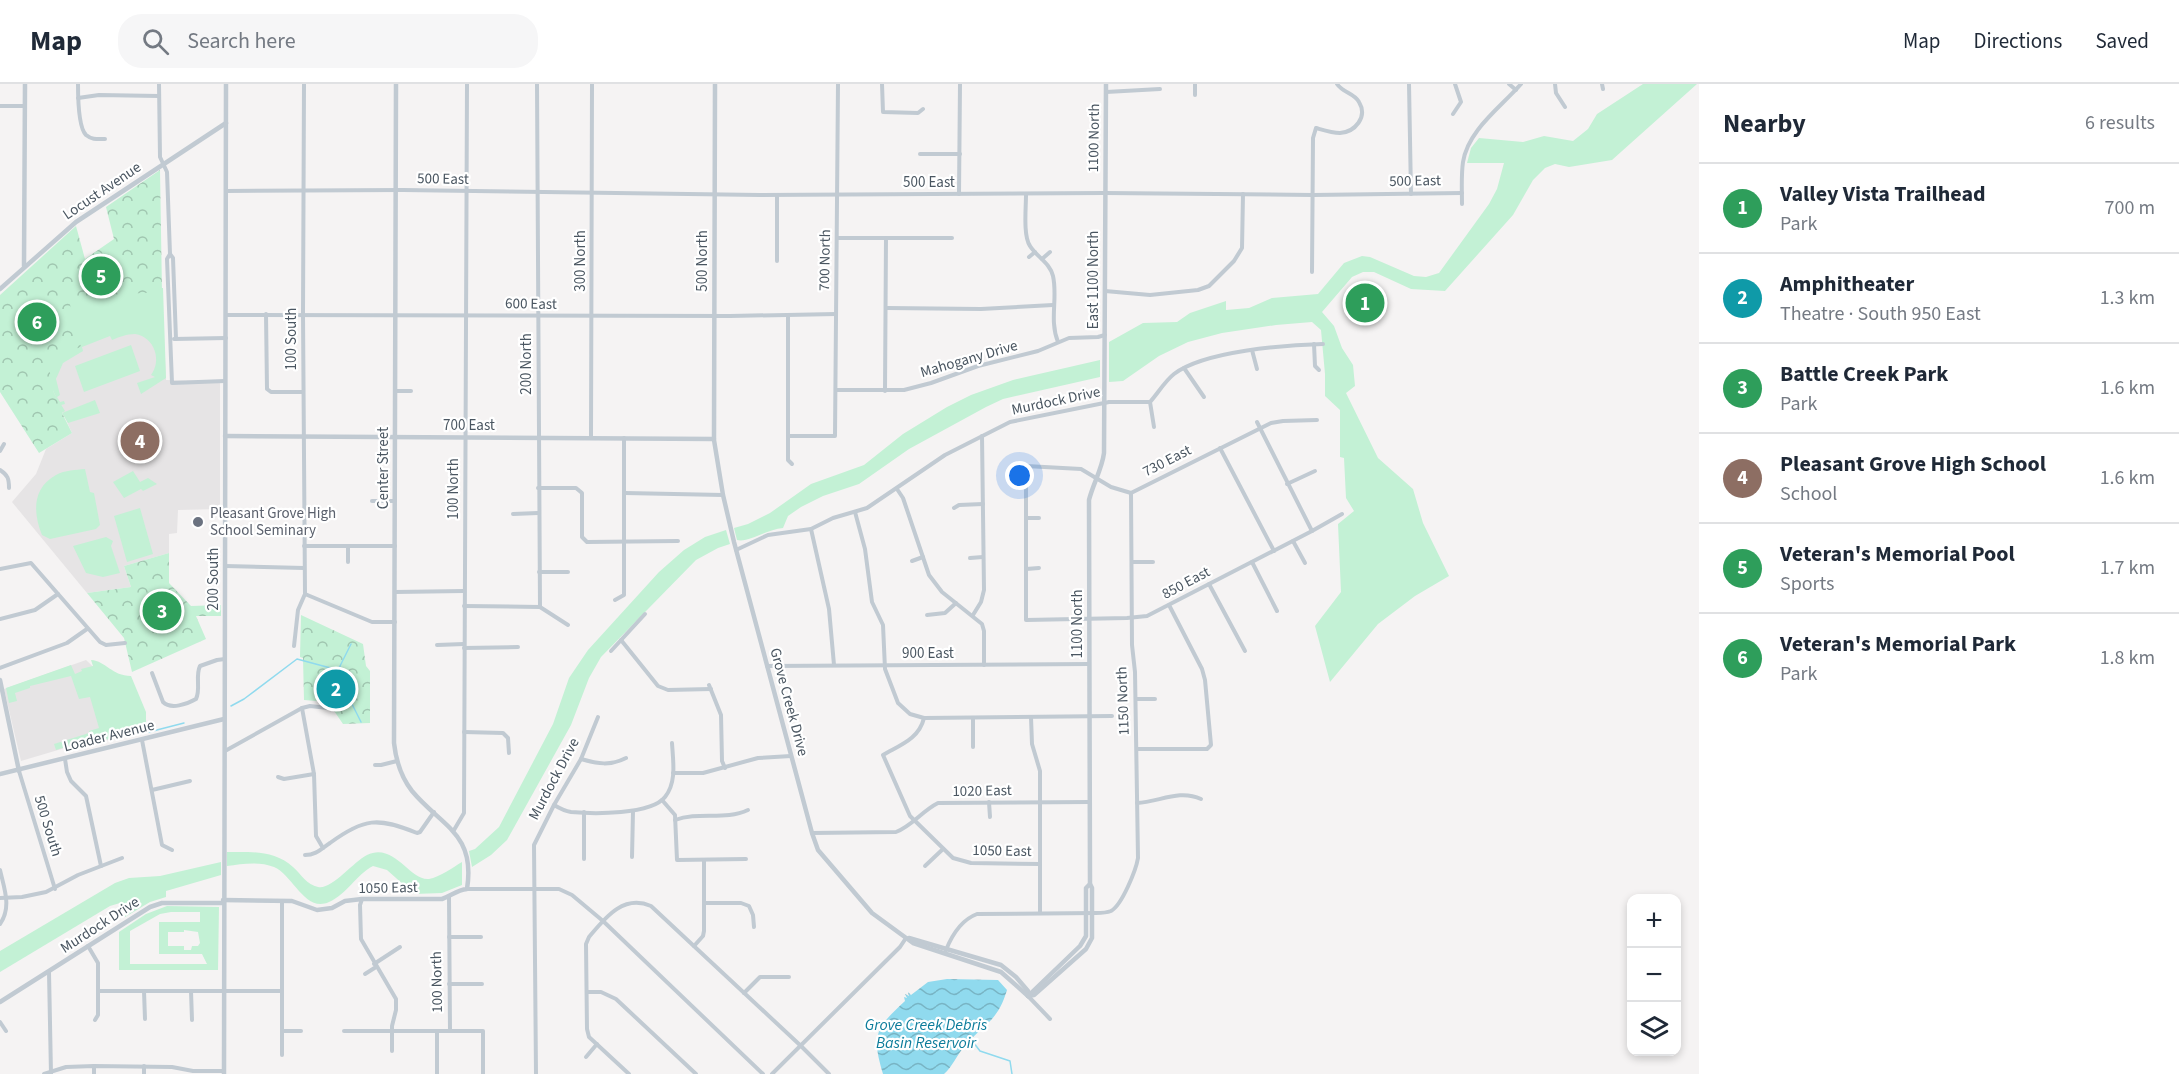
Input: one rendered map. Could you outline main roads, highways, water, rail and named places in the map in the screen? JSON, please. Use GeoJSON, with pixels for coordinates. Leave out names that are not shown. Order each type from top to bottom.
{"type":"FeatureCollection","features":[{"type":"Feature","properties":{"kind":"water"},"geometry":{"type":"Polygon","coordinates":[[[96,261],[109,261],[110,271],[116,265],[118,266],[120,277],[117,284],[110,278],[110,288],[97,289],[96,261]]]}},
{"type":"Feature","properties":{"kind":"water","name":"Grove Creek Debris Basin Reservoir"},"geometry":{"type":"Polygon","coordinates":[[[947,979],[998,980],[1007,990],[994,1016],[964,1047],[944,1074],[883,1074],[877,1050],[877,1040],[882,1025],[905,1001],[904,997],[907,998],[905,994],[909,996],[908,992],[911,995],[928,982],[947,979]]]}},
{"type":"Feature","properties":{"kind":"waterway"},"geometry":{"type":"LineString","coordinates":[[231,706],[244,699],[297,659],[338,670],[351,644]]}},
{"type":"Feature","properties":{"kind":"waterway"},"geometry":{"type":"LineString","coordinates":[[340,667],[349,698],[361,722]]}},
{"type":"Feature","properties":{"kind":"waterway"},"geometry":{"type":"LineString","coordinates":[[149,732],[184,723]]}},
{"type":"Feature","properties":{"kind":"waterway"},"geometry":{"type":"LineString","coordinates":[[970,1038],[980,1051],[1010,1061],[1012,1074]]}},
{"type":"Feature","properties":{"kind":"place","name":"Veteran's Memorial Pool"},"geometry":{"type":"Point","coordinates":[101,276]}},
{"type":"Feature","properties":{"kind":"place","name":"Valley Vista Trailhead"},"geometry":{"type":"Point","coordinates":[1365,303]}},
{"type":"Feature","properties":{"kind":"place","name":"Veteran's Memorial Park"},"geometry":{"type":"Point","coordinates":[37,322]}},
{"type":"Feature","properties":{"kind":"place","name":"Pleasant Grove High School"},"geometry":{"type":"Point","coordinates":[140,441]}},
{"type":"Feature","properties":{"kind":"place","name":"Pleasant Grove High School Seminary"},"geometry":{"type":"Point","coordinates":[198,522]}},
{"type":"Feature","properties":{"kind":"place","name":"Battle Creek Park"},"geometry":{"type":"Point","coordinates":[162,611]}},
{"type":"Feature","properties":{"kind":"place","name":"Amphitheater"},"geometry":{"type":"Point","coordinates":[336,689]}}]}
